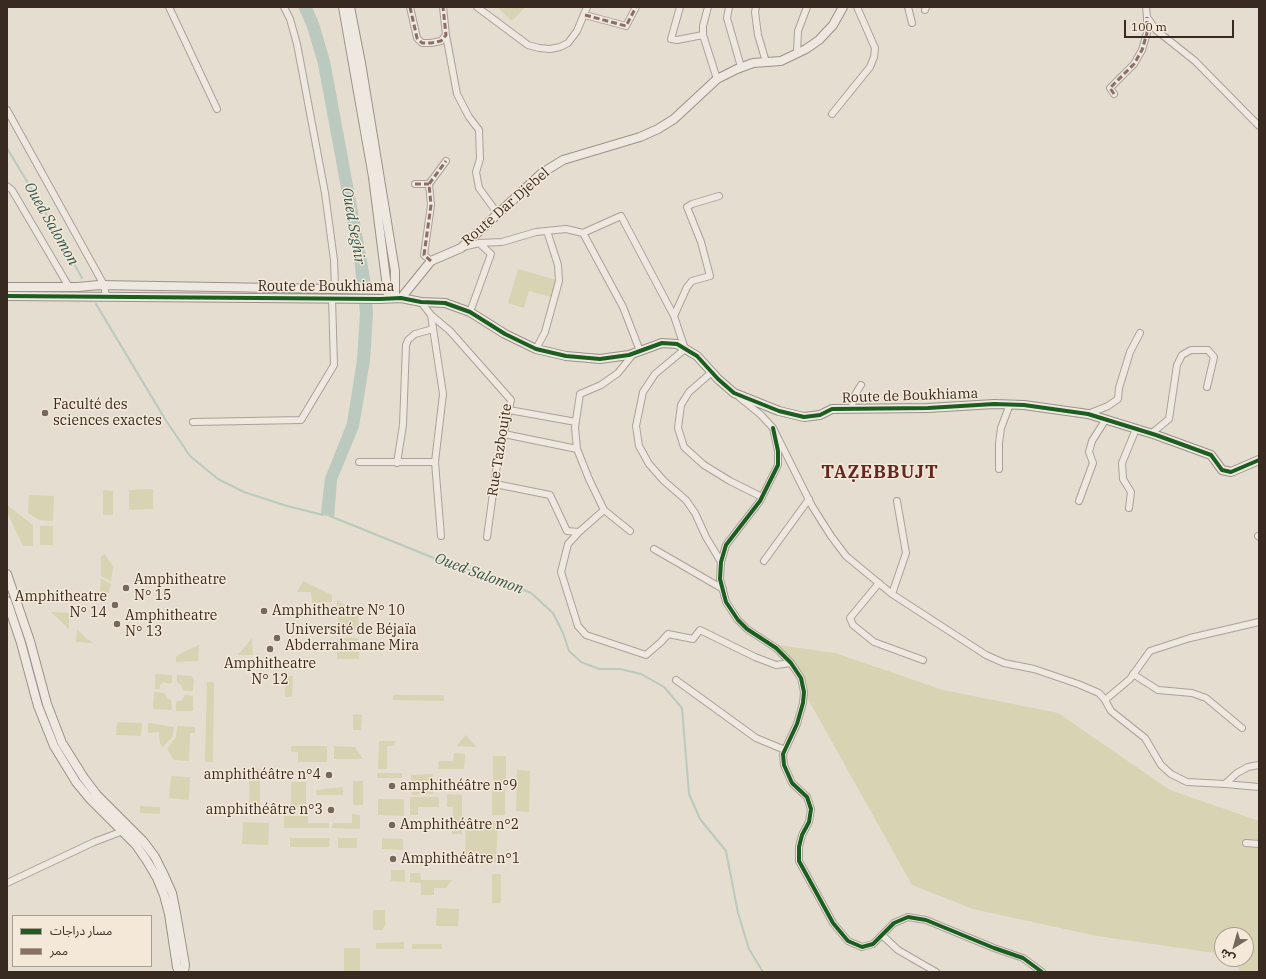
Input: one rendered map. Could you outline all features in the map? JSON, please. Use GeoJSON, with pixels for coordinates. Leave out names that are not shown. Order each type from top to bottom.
{"type":"FeatureCollection","features":[{"type":"Feature","properties":{"kind":"street"},"geometry":{"type":"LineString","coordinates":[[169,7],[217,109]]}},
{"type":"Feature","properties":{"kind":"street"},"geometry":{"type":"LineString","coordinates":[[284,7],[290,19],[297,44],[324,185],[338,289]]}},
{"type":"Feature","properties":{"kind":"street"},"geometry":{"type":"LineString","coordinates":[[343,7],[346,34],[373,177],[390,295]]}},
{"type":"Feature","properties":{"kind":"street"},"geometry":{"type":"LineString","coordinates":[[350,7],[361,63],[395,271],[390,295]]}},
{"type":"Feature","properties":{"kind":"street"},"geometry":{"type":"LineString","coordinates":[[410,7],[419,41],[422,43],[441,41],[446,35]]}},
{"type":"Feature","properties":{"kind":"street"},"geometry":{"type":"LineString","coordinates":[[444,7],[446,35],[457,94],[469,117],[479,130],[480,159],[476,172],[479,188],[498,214]]}},
{"type":"Feature","properties":{"kind":"street"},"geometry":{"type":"LineString","coordinates":[[477,7],[528,45],[550,49],[560,47],[568,43],[578,31],[587,7]]}},
{"type":"Feature","properties":{"kind":"street"},"geometry":{"type":"LineString","coordinates":[[585,15],[626,26],[636,7]]}},
{"type":"Feature","properties":{"kind":"street"},"geometry":{"type":"LineString","coordinates":[[680,7],[671,39],[677,40],[703,35]]}},
{"type":"Feature","properties":{"kind":"street"},"geometry":{"type":"LineString","coordinates":[[708,7],[703,26],[703,35],[717,79]]}},
{"type":"Feature","properties":{"kind":"street"},"geometry":{"type":"LineString","coordinates":[[729,7],[727,18],[741,67]]}},
{"type":"Feature","properties":{"kind":"street"},"geometry":{"type":"LineString","coordinates":[[756,7],[755,12],[758,35],[766,62]]}},
{"type":"Feature","properties":{"kind":"street"},"geometry":{"type":"LineString","coordinates":[[797,53],[798,31],[807,7]]}},
{"type":"Feature","properties":{"kind":"street","name":"Route Dar Djebel"},"geometry":{"type":"LineString","coordinates":[[390,295],[431,261],[461,248],[542,173],[563,160],[658,130],[674,119],[717,79],[741,67],[753,63],[781,61],[819,40],[833,25],[843,7]]}},
{"type":"Feature","properties":{"kind":"street"},"geometry":{"type":"LineString","coordinates":[[832,114],[870,67],[874,57],[875,48],[857,7]]}},
{"type":"Feature","properties":{"kind":"street"},"geometry":{"type":"LineString","coordinates":[[908,7],[912,23]]}},
{"type":"Feature","properties":{"kind":"street"},"geometry":{"type":"LineString","coordinates":[[1114,94],[1110,88],[1134,64],[1142,50],[1147,33],[1146,7]]}},
{"type":"Feature","properties":{"kind":"street"},"geometry":{"type":"LineString","coordinates":[[1147,17],[1156,30],[1195,61],[1259,126]]}},
{"type":"Feature","properties":{"kind":"street"},"geometry":{"type":"LineString","coordinates":[[7,110],[102,285],[103,296]]}},
{"type":"Feature","properties":{"kind":"street"},"geometry":{"type":"LineString","coordinates":[[431,261],[424,255],[431,205],[429,184],[446,161]]}},
{"type":"Feature","properties":{"kind":"street"},"geometry":{"type":"LineString","coordinates":[[415,184],[429,184]]}},
{"type":"Feature","properties":{"kind":"street"},"geometry":{"type":"LineString","coordinates":[[7,186],[12,190],[74,287]]}},
{"type":"Feature","properties":{"kind":"street"},"geometry":{"type":"LineString","coordinates":[[674,316],[687,287],[692,281],[710,276],[701,242],[687,207],[692,204],[719,196]]}},
{"type":"Feature","properties":{"kind":"street"},"geometry":{"type":"LineString","coordinates":[[461,248],[479,243],[502,242],[536,232],[566,229],[582,233],[621,216],[674,316],[685,349],[655,374],[644,392],[636,426],[639,446],[654,470],[689,504],[720,562]]}},
{"type":"Feature","properties":{"kind":"street"},"geometry":{"type":"LineString","coordinates":[[536,350],[545,332],[559,281],[558,265],[547,231]]}},
{"type":"Feature","properties":{"kind":"street"},"geometry":{"type":"LineString","coordinates":[[582,233],[623,307],[637,352],[618,373],[601,385],[580,394],[576,422],[577,449],[604,510],[630,531]]}},
{"type":"Feature","properties":{"kind":"street"},"geometry":{"type":"LineString","coordinates":[[470,312],[491,254],[479,243]]}},
{"type":"Feature","properties":{"kind":"street","name":"Route de Boukhiama"},"geometry":{"type":"LineString","coordinates":[[7,288],[102,285],[338,289],[390,295],[421,302],[445,303],[470,312],[505,334],[536,350],[566,356],[600,358],[629,355],[662,343],[677,344],[697,356],[734,393],[779,411],[804,416],[820,415],[832,409],[928,408],[994,404],[1024,405],[1088,414],[1136,428],[1211,455],[1222,470],[1231,472],[1259,460]]}},
{"type":"Feature","properties":{"kind":"street","name":"Route de Boukhiama"},"geometry":{"type":"LineString","coordinates":[[7,296],[341,299],[390,295]]}},
{"type":"Feature","properties":{"kind":"street"},"geometry":{"type":"LineString","coordinates":[[193,422],[301,420],[334,365],[332,298]]}},
{"type":"Feature","properties":{"kind":"street","name":"Rue Tazboujte"},"geometry":{"type":"LineString","coordinates":[[421,302],[431,315],[450,331],[510,400],[494,484],[487,537]]}},
{"type":"Feature","properties":{"kind":"street"},"geometry":{"type":"LineString","coordinates":[[431,315],[443,394],[435,462],[441,536]]}},
{"type":"Feature","properties":{"kind":"street"},"geometry":{"type":"LineString","coordinates":[[397,463],[403,425],[406,345],[408,340],[415,334],[433,329]]}},
{"type":"Feature","properties":{"kind":"street"},"geometry":{"type":"LineString","coordinates":[[1088,414],[1108,406],[1118,398],[1119,388],[1130,352],[1140,333]]}},
{"type":"Feature","properties":{"kind":"street"},"geometry":{"type":"LineString","coordinates":[[1152,434],[1169,419],[1177,365],[1182,355],[1191,350],[1208,350],[1214,357],[1207,387]]}},
{"type":"Feature","properties":{"kind":"street"},"geometry":{"type":"LineString","coordinates":[[712,372],[689,392],[681,405],[678,428],[684,447],[704,465],[730,481],[762,497]]}},
{"type":"Feature","properties":{"kind":"street"},"geometry":{"type":"LineString","coordinates":[[852,409],[853,398],[861,385]]}},
{"type":"Feature","properties":{"kind":"street"},"geometry":{"type":"LineString","coordinates":[[734,393],[761,415],[773,428],[809,499],[831,536],[846,556],[892,594],[986,655],[1004,664],[1034,669],[1099,693],[1111,711],[1146,738],[1161,765],[1171,774],[1187,782],[1259,787]]}},
{"type":"Feature","properties":{"kind":"street"},"geometry":{"type":"LineString","coordinates":[[999,469],[999,443],[1001,428],[1010,404]]}},
{"type":"Feature","properties":{"kind":"street"},"geometry":{"type":"LineString","coordinates":[[509,410],[576,422]]}},
{"type":"Feature","properties":{"kind":"street"},"geometry":{"type":"LineString","coordinates":[[1079,501],[1093,464],[1090,452],[1092,441],[1106,419]]}},
{"type":"Feature","properties":{"kind":"street"},"geometry":{"type":"LineString","coordinates":[[773,428],[778,451],[778,465],[762,497],[751,514],[726,545],[720,562],[720,579],[726,602],[738,620],[747,629],[776,648],[791,663],[801,678],[804,692],[803,703],[797,724],[783,754],[784,765],[792,783],[807,797],[811,809],[809,822],[802,835],[798,861],[833,923],[848,941],[862,947],[873,944],[894,923],[908,917],[926,920],[1022,958],[1042,972]]}},
{"type":"Feature","properties":{"kind":"street"},"geometry":{"type":"LineString","coordinates":[[1129,508],[1131,492],[1123,480],[1122,463],[1136,428]]}},
{"type":"Feature","properties":{"kind":"street"},"geometry":{"type":"LineString","coordinates":[[504,434],[577,449]]}},
{"type":"Feature","properties":{"kind":"street"},"geometry":{"type":"LineString","coordinates":[[359,462],[435,462]]}},
{"type":"Feature","properties":{"kind":"street"},"geometry":{"type":"LineString","coordinates":[[494,484],[550,496],[567,531],[568,544],[562,572],[578,626],[586,635],[646,655],[668,634],[693,639],[700,630],[755,657],[776,665],[791,663]]}},
{"type":"Feature","properties":{"kind":"street"},"geometry":{"type":"LineString","coordinates":[[764,562],[809,499]]}},
{"type":"Feature","properties":{"kind":"street"},"geometry":{"type":"LineString","coordinates":[[892,594],[906,553],[897,501]]}},
{"type":"Feature","properties":{"kind":"street"},"geometry":{"type":"LineString","coordinates":[[568,544],[604,510]]}},
{"type":"Feature","properties":{"kind":"street"},"geometry":{"type":"LineString","coordinates":[[567,531],[579,532]]}},
{"type":"Feature","properties":{"kind":"street"},"geometry":{"type":"LineString","coordinates":[[654,549],[723,589]]}},
{"type":"Feature","properties":{"kind":"street"},"geometry":{"type":"LineString","coordinates":[[7,574],[30,641],[47,704],[54,724],[72,761],[93,797],[143,841],[164,875],[172,893],[184,972]]}},
{"type":"Feature","properties":{"kind":"street"},"geometry":{"type":"LineString","coordinates":[[879,583],[850,618],[853,625],[874,642],[923,660]]}},
{"type":"Feature","properties":{"kind":"street"},"geometry":{"type":"LineString","coordinates":[[7,602],[21,643],[38,706],[45,726],[64,765],[136,845],[147,861],[159,884],[169,914],[179,972]]}},
{"type":"Feature","properties":{"kind":"street"},"geometry":{"type":"LineString","coordinates":[[1105,700],[1133,674],[1150,651],[1190,638],[1259,622]]}},
{"type":"Feature","properties":{"kind":"street"},"geometry":{"type":"LineString","coordinates":[[1133,674],[1158,690],[1192,693],[1206,698],[1242,728]]}},
{"type":"Feature","properties":{"kind":"street"},"geometry":{"type":"LineString","coordinates":[[676,680],[756,738],[785,750]]}},
{"type":"Feature","properties":{"kind":"street"},"geometry":{"type":"LineString","coordinates":[[1225,784],[1237,773],[1248,767],[1259,765]]}},
{"type":"Feature","properties":{"kind":"street"},"geometry":{"type":"LineString","coordinates":[[7,883],[94,842],[123,831]]}},
{"type":"Feature","properties":{"kind":"street"},"geometry":{"type":"LineString","coordinates":[[1246,843],[1259,844]]}},
{"type":"Feature","properties":{"kind":"street"},"geometry":{"type":"LineString","coordinates":[[882,935],[898,950],[936,972]]}},
{"type":"Feature","properties":{"kind":"shaded area"},"geometry":{"type":"Polygon","coordinates":[[[497,7],[525,7],[512,21],[497,7]]]}},
{"type":"Feature","properties":{"kind":"shaded area"},"geometry":{"type":"Polygon","coordinates":[[[518,269],[556,280],[551,297],[529,291],[524,308],[508,303],[518,269]]]}},
{"type":"Feature","properties":{"kind":"shaded area"},"geometry":{"type":"Polygon","coordinates":[[[153,489],[153,509],[129,510],[129,490],[153,489]]]}},
{"type":"Feature","properties":{"kind":"shaded area"},"geometry":{"type":"Polygon","coordinates":[[[103,490],[113,491],[113,515],[103,515],[103,490]]]}},
{"type":"Feature","properties":{"kind":"shaded area"},"geometry":{"type":"Polygon","coordinates":[[[29,495],[54,496],[53,521],[39,520],[28,513],[29,495]]]}},
{"type":"Feature","properties":{"kind":"shaded area"},"geometry":{"type":"Polygon","coordinates":[[[7,505],[33,525],[33,546],[23,546],[7,512],[7,505]]]}},
{"type":"Feature","properties":{"kind":"shaded area"},"geometry":{"type":"Polygon","coordinates":[[[40,526],[53,526],[53,545],[40,545],[40,526]]]}},
{"type":"Feature","properties":{"kind":"shaded area"},"geometry":{"type":"Polygon","coordinates":[[[105,554],[113,567],[111,581],[101,576],[101,557],[105,554]]]}},
{"type":"Feature","properties":{"kind":"shaded area"},"geometry":{"type":"Polygon","coordinates":[[[101,578],[111,584],[109,593],[100,591],[101,578]]]}},
{"type":"Feature","properties":{"kind":"shaded area"},"geometry":{"type":"Polygon","coordinates":[[[303,581],[332,595],[332,602],[312,603],[311,592],[297,592],[303,581]]]}},
{"type":"Feature","properties":{"kind":"shaded area"},"geometry":{"type":"Polygon","coordinates":[[[337,600],[358,615],[359,629],[339,630],[337,600]]]}},
{"type":"Feature","properties":{"kind":"shaded area"},"geometry":{"type":"Polygon","coordinates":[[[51,612],[69,613],[69,629],[51,612]]]}},
{"type":"Feature","properties":{"kind":"shaded area"},"geometry":{"type":"Polygon","coordinates":[[[77,629],[86,638],[93,643],[76,642],[77,629]]]}},
{"type":"Feature","properties":{"kind":"shaded area"},"geometry":{"type":"Polygon","coordinates":[[[252,638],[253,655],[238,655],[252,638]]]}},
{"type":"Feature","properties":{"kind":"shaded area"},"geometry":{"type":"Polygon","coordinates":[[[337,638],[358,638],[359,659],[337,659],[337,638]]]}},
{"type":"Feature","properties":{"kind":"shaded area"},"geometry":{"type":"Polygon","coordinates":[[[771,644],[835,653],[943,690],[1058,713],[1170,790],[1259,821],[1259,972],[1240,972],[1238,967],[1254,967],[1254,927],[1214,927],[1214,953],[1097,936],[973,909],[912,885],[804,692],[801,678],[771,644]]]}},
{"type":"Feature","properties":{"kind":"shaded area"},"geometry":{"type":"Polygon","coordinates":[[[199,645],[198,661],[176,662],[176,657],[179,654],[199,645]]]}},
{"type":"Feature","properties":{"kind":"shaded area"},"geometry":{"type":"Polygon","coordinates":[[[155,674],[172,675],[172,683],[168,684],[165,682],[160,685],[160,689],[155,689],[155,674]]]}},
{"type":"Feature","properties":{"kind":"shaded area"},"geometry":{"type":"Polygon","coordinates":[[[177,675],[192,676],[194,680],[193,691],[184,691],[181,685],[177,682],[177,675]]]}},
{"type":"Feature","properties":{"kind":"shaded area"},"geometry":{"type":"Polygon","coordinates":[[[287,676],[293,676],[292,697],[285,697],[285,679],[287,676]]]}},
{"type":"Feature","properties":{"kind":"shaded area"},"geometry":{"type":"Polygon","coordinates":[[[207,682],[214,682],[213,762],[205,762],[207,682]]]}},
{"type":"Feature","properties":{"kind":"shaded area"},"geometry":{"type":"Polygon","coordinates":[[[154,692],[165,693],[167,698],[171,700],[172,710],[153,709],[154,692]]]}},
{"type":"Feature","properties":{"kind":"shaded area"},"geometry":{"type":"Polygon","coordinates":[[[185,695],[193,696],[193,711],[176,711],[176,702],[182,700],[185,695]]]}},
{"type":"Feature","properties":{"kind":"shaded area"},"geometry":{"type":"Polygon","coordinates":[[[393,695],[444,695],[444,701],[393,700],[393,695]]]}},
{"type":"Feature","properties":{"kind":"shaded area"},"geometry":{"type":"Polygon","coordinates":[[[353,714],[362,715],[361,730],[353,730],[353,714]]]}},
{"type":"Feature","properties":{"kind":"shaded area"},"geometry":{"type":"Polygon","coordinates":[[[117,722],[142,723],[141,736],[116,735],[117,722]]]}},
{"type":"Feature","properties":{"kind":"shaded area"},"geometry":{"type":"Polygon","coordinates":[[[148,723],[174,727],[173,736],[163,747],[160,744],[159,732],[148,733],[148,723]]]}},
{"type":"Feature","properties":{"kind":"shaded area"},"geometry":{"type":"Polygon","coordinates":[[[177,726],[195,727],[195,733],[190,733],[189,761],[174,760],[167,749],[176,737],[177,726]]]}},
{"type":"Feature","properties":{"kind":"shaded area"},"geometry":{"type":"Polygon","coordinates":[[[466,735],[476,747],[456,746],[466,735]]]}},
{"type":"Feature","properties":{"kind":"shaded area"},"geometry":{"type":"Polygon","coordinates":[[[379,741],[395,741],[394,746],[387,746],[387,769],[378,769],[379,741]]]}},
{"type":"Feature","properties":{"kind":"shaded area"},"geometry":{"type":"Polygon","coordinates":[[[291,746],[327,746],[327,762],[298,762],[298,752],[291,752],[291,746]]]}},
{"type":"Feature","properties":{"kind":"shaded area"},"geometry":{"type":"Polygon","coordinates":[[[334,746],[355,747],[363,759],[334,759],[334,746]]]}},
{"type":"Feature","properties":{"kind":"shaded area"},"geometry":{"type":"Polygon","coordinates":[[[454,753],[465,754],[464,769],[438,769],[439,761],[453,761],[454,753]]]}},
{"type":"Feature","properties":{"kind":"shaded area"},"geometry":{"type":"Polygon","coordinates":[[[493,756],[506,756],[506,783],[493,783],[493,756]]]}},
{"type":"Feature","properties":{"kind":"shaded area"},"geometry":{"type":"Polygon","coordinates":[[[250,768],[260,769],[260,808],[249,808],[250,768]]]}},
{"type":"Feature","properties":{"kind":"shaded area"},"geometry":{"type":"Polygon","coordinates":[[[517,770],[530,771],[529,812],[516,811],[517,770]]]}},
{"type":"Feature","properties":{"kind":"shaded area"},"geometry":{"type":"Polygon","coordinates":[[[377,773],[402,773],[402,778],[377,778],[377,773]]]}},
{"type":"Feature","properties":{"kind":"shaded area"},"geometry":{"type":"Polygon","coordinates":[[[433,774],[433,794],[412,795],[411,775],[433,774]]]}},
{"type":"Feature","properties":{"kind":"shaded area"},"geometry":{"type":"Polygon","coordinates":[[[171,776],[190,777],[189,800],[169,798],[171,776]]]}},
{"type":"Feature","properties":{"kind":"shaded area"},"geometry":{"type":"Polygon","coordinates":[[[353,781],[363,781],[363,805],[353,805],[353,781]]]}},
{"type":"Feature","properties":{"kind":"shaded area"},"geometry":{"type":"Polygon","coordinates":[[[291,782],[306,782],[306,806],[291,807],[291,782]]]}},
{"type":"Feature","properties":{"kind":"shaded area"},"geometry":{"type":"Polygon","coordinates":[[[343,787],[343,795],[317,795],[316,790],[343,787]]]}},
{"type":"Feature","properties":{"kind":"shaded area"},"geometry":{"type":"Polygon","coordinates":[[[492,788],[505,789],[505,815],[492,815],[492,788]]]}},
{"type":"Feature","properties":{"kind":"shaded area"},"geometry":{"type":"Polygon","coordinates":[[[447,794],[462,795],[462,834],[452,834],[453,807],[447,807],[447,794]]]}},
{"type":"Feature","properties":{"kind":"shaded area"},"geometry":{"type":"Polygon","coordinates":[[[410,797],[439,797],[439,807],[418,807],[418,815],[410,815],[410,797]]]}},
{"type":"Feature","properties":{"kind":"shaded area"},"geometry":{"type":"Polygon","coordinates":[[[378,799],[404,799],[404,816],[378,815],[378,799]]]}},
{"type":"Feature","properties":{"kind":"shaded area"},"geometry":{"type":"Polygon","coordinates":[[[140,806],[160,807],[160,814],[140,813],[140,806]]]}},
{"type":"Feature","properties":{"kind":"shaded area"},"geometry":{"type":"Polygon","coordinates":[[[352,814],[360,815],[360,829],[332,828],[333,823],[352,823],[352,814]]]}},
{"type":"Feature","properties":{"kind":"shaded area"},"geometry":{"type":"Polygon","coordinates":[[[284,816],[308,816],[308,823],[329,823],[329,828],[284,828],[284,816]]]}},
{"type":"Feature","properties":{"kind":"shaded area"},"geometry":{"type":"Polygon","coordinates":[[[466,820],[498,821],[496,862],[465,862],[466,820]]]}},
{"type":"Feature","properties":{"kind":"shaded area"},"geometry":{"type":"Polygon","coordinates":[[[243,822],[269,823],[268,845],[242,844],[243,822]]]}},
{"type":"Feature","properties":{"kind":"shaded area"},"geometry":{"type":"Polygon","coordinates":[[[290,838],[330,838],[329,847],[290,847],[290,838]]]}},
{"type":"Feature","properties":{"kind":"shaded area"},"geometry":{"type":"Polygon","coordinates":[[[338,838],[357,838],[357,848],[338,848],[338,838]]]}},
{"type":"Feature","properties":{"kind":"shaded area"},"geometry":{"type":"Polygon","coordinates":[[[382,838],[403,839],[403,850],[382,849],[382,838]]]}},
{"type":"Feature","properties":{"kind":"shaded area"},"geometry":{"type":"Polygon","coordinates":[[[391,870],[405,870],[405,882],[391,881],[391,870]]]}},
{"type":"Feature","properties":{"kind":"shaded area"},"geometry":{"type":"Polygon","coordinates":[[[410,873],[420,873],[421,880],[452,880],[446,888],[434,888],[434,895],[421,895],[421,883],[410,882],[410,873]]]}},
{"type":"Feature","properties":{"kind":"shaded area"},"geometry":{"type":"Polygon","coordinates":[[[492,874],[501,874],[501,903],[492,903],[492,874]]]}},
{"type":"Feature","properties":{"kind":"shaded area"},"geometry":{"type":"Polygon","coordinates":[[[437,908],[459,909],[458,926],[436,926],[437,908]]]}},
{"type":"Feature","properties":{"kind":"shaded area"},"geometry":{"type":"Polygon","coordinates":[[[373,910],[385,910],[385,926],[382,930],[373,930],[373,910]]]}},
{"type":"Feature","properties":{"kind":"shaded area"},"geometry":{"type":"Polygon","coordinates":[[[404,942],[404,949],[376,949],[376,943],[404,942]]]}},
{"type":"Feature","properties":{"kind":"shaded area"},"geometry":{"type":"Polygon","coordinates":[[[412,944],[442,944],[442,949],[412,949],[412,944]]]}},
{"type":"Feature","properties":{"kind":"shaded area"},"geometry":{"type":"Polygon","coordinates":[[[344,948],[360,948],[360,972],[344,972],[344,948]]]}},
{"type":"Feature","properties":{"kind":"water","name":"Oued Seghir"},"geometry":{"type":"Polygon","coordinates":[[[298,7],[312,7],[319,23],[330,61],[371,284],[373,313],[370,361],[359,427],[337,480],[334,518],[321,514],[325,478],[347,423],[357,360],[360,313],[354,258],[318,64],[307,27],[298,7]]]}},
{"type":"Feature","properties":{"kind":"waterway","name":"Oued Salomon"},"geometry":{"type":"LineString","coordinates":[[7,148],[82,278]]}},
{"type":"Feature","properties":{"kind":"waterway","name":"Oued Salomon"},"geometry":{"type":"LineString","coordinates":[[96,304],[165,419],[190,456],[218,479],[244,492],[287,506],[323,515]]}},
{"type":"Feature","properties":{"kind":"waterway","name":"Oued Salomon"},"geometry":{"type":"LineString","coordinates":[[330,516],[446,563],[498,579],[531,593],[553,613],[563,633],[569,651],[581,662],[599,669],[620,669],[641,674],[664,687],[682,708],[689,794],[700,819],[726,851],[738,913],[749,949],[763,972]]}},
{"type":"Feature","properties":{"kind":"marked path"},"geometry":{"type":"LineString","coordinates":[[410,7],[417,38],[422,43],[441,41],[446,35],[443,7]]}},
{"type":"Feature","properties":{"kind":"marked path"},"geometry":{"type":"LineString","coordinates":[[585,15],[626,26],[636,7]]}},
{"type":"Feature","properties":{"kind":"marked path"},"geometry":{"type":"LineString","coordinates":[[1114,94],[1110,88],[1134,64],[1142,50],[1147,33],[1147,17]]}},
{"type":"Feature","properties":{"kind":"marked path"},"geometry":{"type":"LineString","coordinates":[[431,261],[424,255],[431,205],[429,184],[446,161]]}},
{"type":"Feature","properties":{"kind":"marked path"},"geometry":{"type":"LineString","coordinates":[[415,184],[429,184]]}},
{"type":"Feature","properties":{"kind":"cycle path"},"geometry":{"type":"LineString","coordinates":[[7,296],[401,298],[421,302],[445,303],[470,312],[505,334],[536,349],[566,356],[600,359],[629,355],[662,343],[677,344],[697,356],[718,379],[734,393],[779,411],[804,417],[820,415],[832,409],[928,408],[994,404],[1024,405],[1088,414],[1156,435],[1211,455],[1222,470],[1231,472],[1259,460]]}},
{"type":"Feature","properties":{"kind":"cycle path"},"geometry":{"type":"LineString","coordinates":[[773,428],[778,451],[778,465],[760,501],[726,545],[721,562],[720,579],[726,602],[738,620],[747,629],[776,648],[791,663],[801,678],[804,692],[803,703],[797,724],[783,754],[784,765],[792,783],[807,797],[811,809],[809,822],[802,835],[799,847],[799,861],[833,923],[848,941],[862,947],[873,944],[894,923],[908,917],[926,920],[994,948],[1023,958],[1042,972]]}},
{"type":"Feature","properties":{"kind":"place","name":"Faculté des sciences exactes"},"geometry":{"type":"Point","coordinates":[45,413]}},
{"type":"Feature","properties":{"kind":"place","name":"Amphitheatre N° 15"},"geometry":{"type":"Point","coordinates":[126,588]}},
{"type":"Feature","properties":{"kind":"place","name":"Amphitheatre N° 14"},"geometry":{"type":"Point","coordinates":[115,605]}},
{"type":"Feature","properties":{"kind":"place","name":"Amphitheatre N° 10"},"geometry":{"type":"Point","coordinates":[264,611]}},
{"type":"Feature","properties":{"kind":"place","name":"Amphitheatre N° 13"},"geometry":{"type":"Point","coordinates":[117,624]}},
{"type":"Feature","properties":{"kind":"place","name":"Université de Béjaïa Abderrahmane Mira"},"geometry":{"type":"Point","coordinates":[277,638]}},
{"type":"Feature","properties":{"kind":"place","name":"Amphitheatre N° 12"},"geometry":{"type":"Point","coordinates":[270,649]}},
{"type":"Feature","properties":{"kind":"place","name":"amphithéâtre n°4"},"geometry":{"type":"Point","coordinates":[329,775]}},
{"type":"Feature","properties":{"kind":"place","name":"amphithéâtre n°9"},"geometry":{"type":"Point","coordinates":[392,786]}},
{"type":"Feature","properties":{"kind":"place","name":"amphithéâtre n°3"},"geometry":{"type":"Point","coordinates":[331,810]}},
{"type":"Feature","properties":{"kind":"place","name":"Amphithéâtre n°2"},"geometry":{"type":"Point","coordinates":[392,825]}},
{"type":"Feature","properties":{"kind":"place","name":"Amphithéâtre n°1"},"geometry":{"type":"Point","coordinates":[393,859]}},
{"type":"Feature","properties":{"kind":"district","name":"TAẒEBBUJT"},"geometry":{"type":"Point","coordinates":[880,473]}}]}
